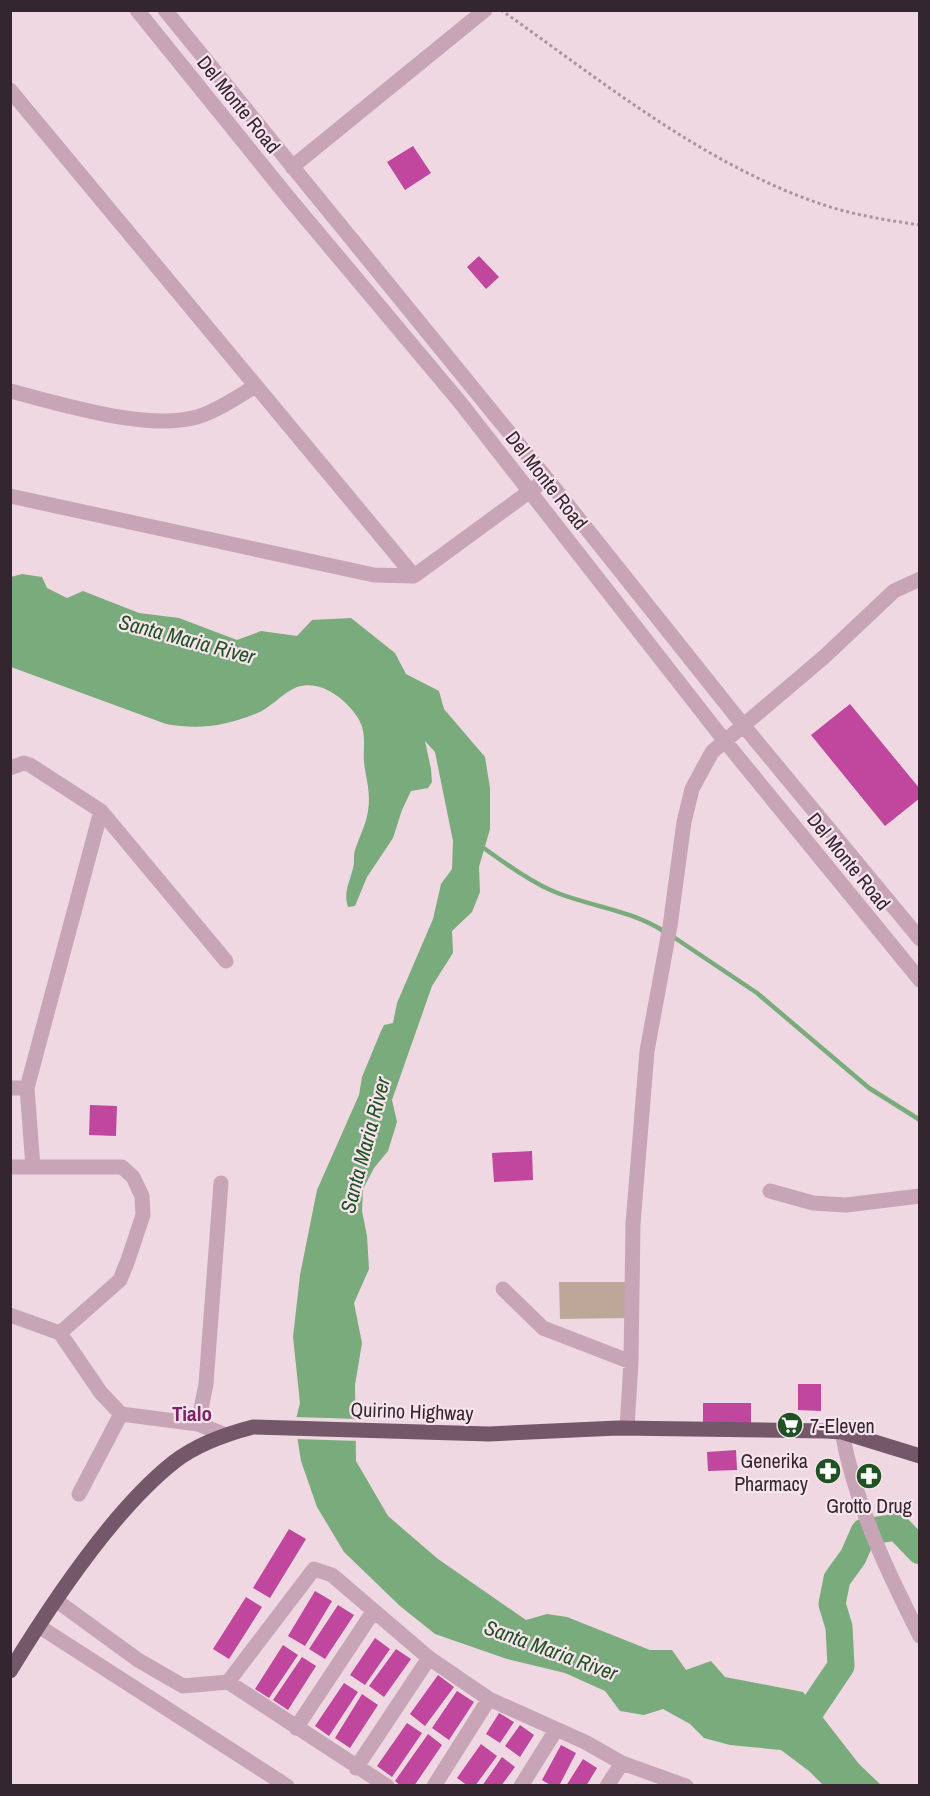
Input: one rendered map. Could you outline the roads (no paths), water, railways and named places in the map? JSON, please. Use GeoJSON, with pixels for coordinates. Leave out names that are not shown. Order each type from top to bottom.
{"type":"FeatureCollection","features":[{"type":"Feature","properties":{"kind":"main road","name":"Quirino Highway"},"geometry":{"type":"LineString","coordinates":[[10,1671],[111,1526],[175,1461],[223,1434],[253,1427],[489,1434],[627,1428],[842,1432],[920,1456]]}},
{"type":"Feature","properties":{"kind":"street","name":"Del Monte Road"},"geometry":{"type":"LineString","coordinates":[[137,10],[288,197],[459,401],[724,741],[920,980]]}},
{"type":"Feature","properties":{"kind":"street","name":"Del Monte Road"},"geometry":{"type":"LineString","coordinates":[[165,10],[547,479],[742,725],[920,939]]}},
{"type":"Feature","properties":{"kind":"street"},"geometry":{"type":"LineString","coordinates":[[292,167],[485,10]]}},
{"type":"Feature","properties":{"kind":"street"},"geometry":{"type":"LineString","coordinates":[[10,90],[254,387],[414,576]]}},
{"type":"Feature","properties":{"kind":"street"},"geometry":{"type":"LineString","coordinates":[[10,391],[88,410],[151,420],[178,420],[199,416],[254,387]]}},
{"type":"Feature","properties":{"kind":"street"},"geometry":{"type":"LineString","coordinates":[[10,496],[374,575],[414,576],[547,479]]}},
{"type":"Feature","properties":{"kind":"street"},"geometry":{"type":"LineString","coordinates":[[627,1428],[631,1362],[633,1224],[645,1074],[684,822],[692,789],[707,758],[724,741],[824,657],[894,591],[920,579]]}},
{"type":"Feature","properties":{"kind":"street"},"geometry":{"type":"LineString","coordinates":[[10,768],[24,763],[30,765],[101,811],[226,961]]}},
{"type":"Feature","properties":{"kind":"street"},"geometry":{"type":"LineString","coordinates":[[33,1167],[27,1088],[101,811]]}},
{"type":"Feature","properties":{"kind":"street"},"geometry":{"type":"LineString","coordinates":[[10,1088],[27,1088]]}},
{"type":"Feature","properties":{"kind":"street"},"geometry":{"type":"LineString","coordinates":[[10,1167],[122,1167],[133,1177],[142,1196],[143,1215],[120,1280],[60,1333]]}},
{"type":"Feature","properties":{"kind":"street"},"geometry":{"type":"LineString","coordinates":[[198,1424],[207,1373],[221,1183]]}},
{"type":"Feature","properties":{"kind":"street"},"geometry":{"type":"LineString","coordinates":[[770,1191],[813,1203],[846,1205],[920,1196]]}},
{"type":"Feature","properties":{"kind":"street"},"geometry":{"type":"LineString","coordinates":[[503,1289],[543,1328],[631,1362]]}},
{"type":"Feature","properties":{"kind":"street"},"geometry":{"type":"LineString","coordinates":[[10,1315],[60,1333],[101,1393],[121,1414],[198,1424],[223,1434]]}},
{"type":"Feature","properties":{"kind":"street"},"geometry":{"type":"LineString","coordinates":[[79,1494],[121,1414]]}},
{"type":"Feature","properties":{"kind":"street"},"geometry":{"type":"LineString","coordinates":[[842,1432],[849,1472],[863,1510],[899,1595],[920,1636]]}},
{"type":"Feature","properties":{"kind":"street"},"geometry":{"type":"LineString","coordinates":[[228,1682],[314,1569],[332,1575],[429,1658],[489,1699],[585,1742],[622,1763],[686,1785]]}},
{"type":"Feature","properties":{"kind":"street"},"geometry":{"type":"LineString","coordinates":[[57,1601],[138,1660],[183,1686],[228,1682],[387,1785]]}},
{"type":"Feature","properties":{"kind":"street"},"geometry":{"type":"LineString","coordinates":[[296,1728],[373,1612]]}},
{"type":"Feature","properties":{"kind":"street"},"geometry":{"type":"LineString","coordinates":[[40,1627],[287,1785]]}},
{"type":"Feature","properties":{"kind":"street"},"geometry":{"type":"LineString","coordinates":[[356,1767],[429,1658]]}},
{"type":"Feature","properties":{"kind":"street"},"geometry":{"type":"LineString","coordinates":[[434,1785],[489,1699]]}},
{"type":"Feature","properties":{"kind":"street"},"geometry":{"type":"LineString","coordinates":[[521,1785],[556,1730]]}},
{"type":"Feature","properties":{"kind":"street"},"geometry":{"type":"LineString","coordinates":[[607,1785],[622,1763]]}},
{"type":"Feature","properties":{"kind":"water","name":"Santa Maria River"},"geometry":{"type":"Polygon","coordinates":[[[22,574],[42,577],[47,588],[67,598],[83,591],[139,613],[179,618],[237,640],[261,631],[297,636],[312,620],[351,618],[395,653],[406,674],[439,691],[444,709],[485,757],[490,788],[490,829],[479,867],[480,892],[472,912],[452,931],[453,953],[432,986],[392,1100],[397,1122],[388,1151],[374,1168],[363,1189],[362,1211],[367,1236],[369,1269],[354,1303],[362,1343],[355,1385],[356,1461],[388,1516],[438,1559],[526,1620],[547,1614],[567,1617],[650,1650],[672,1650],[686,1670],[711,1661],[725,1677],[803,1692],[859,1764],[881,1785],[823,1785],[781,1750],[730,1745],[704,1738],[690,1724],[663,1709],[644,1715],[620,1711],[605,1691],[565,1673],[507,1659],[435,1634],[400,1606],[344,1552],[317,1507],[301,1461],[295,1423],[300,1403],[293,1337],[300,1275],[317,1190],[359,1095],[362,1077],[381,1031],[384,1025],[393,1023],[397,1003],[433,919],[441,884],[452,869],[453,841],[435,752],[425,741],[432,782],[428,788],[411,791],[393,838],[367,877],[355,906],[348,907],[347,892],[354,866],[354,854],[367,816],[369,798],[364,762],[363,729],[347,704],[324,688],[306,685],[297,687],[266,709],[244,718],[211,726],[178,726],[166,724],[11,667],[11,577],[22,574]]]}},
{"type":"Feature","properties":{"kind":"waterway"},"geometry":{"type":"LineString","coordinates":[[481,846],[519,873],[550,890],[627,914],[665,932]]}},
{"type":"Feature","properties":{"kind":"waterway"},"geometry":{"type":"LineString","coordinates":[[672,936],[757,993],[869,1088],[920,1120]]}},
{"type":"Feature","properties":{"kind":"waterway"},"geometry":{"type":"LineString","coordinates":[[808,1735],[810,1712],[841,1666],[839,1627],[832,1604],[837,1579],[853,1557],[864,1532],[897,1527],[920,1551]]}},
{"type":"Feature","properties":{"kind":"place","name":"7-Eleven"},"geometry":{"type":"Point","coordinates":[790,1425]}},
{"type":"Feature","properties":{"kind":"place","name":"Generika Pharmacy"},"geometry":{"type":"Point","coordinates":[828,1471]}},
{"type":"Feature","properties":{"kind":"place","name":"Grotto Drug"},"geometry":{"type":"Point","coordinates":[869,1476]}},
{"type":"Feature","properties":{"kind":"district","name":"Tialo"},"geometry":{"type":"Point","coordinates":[192,1413]}}]}
